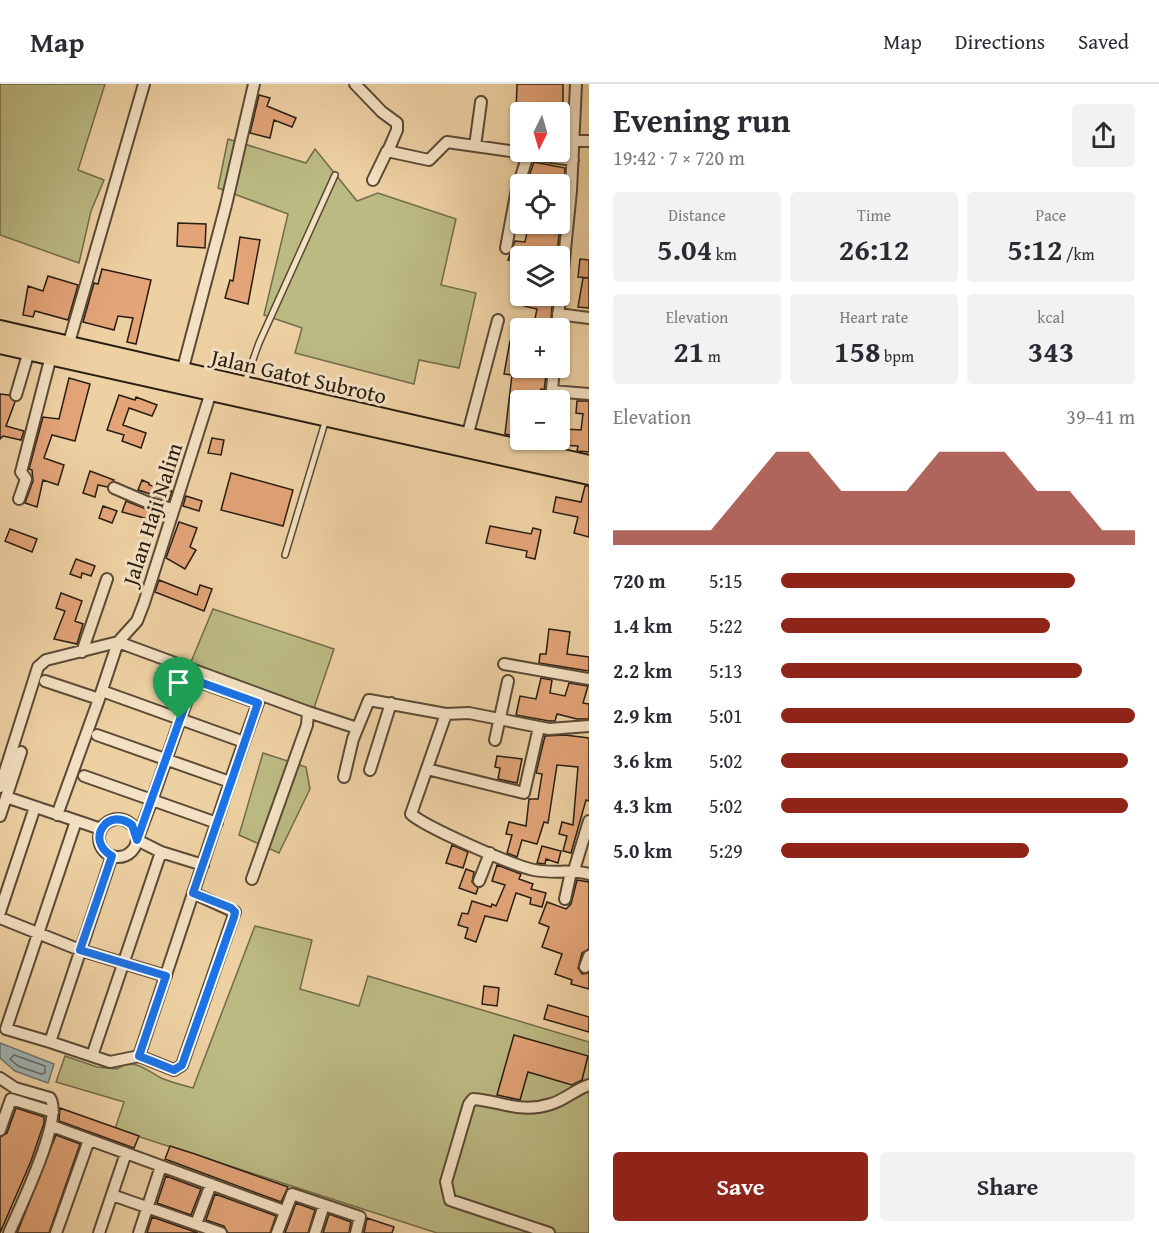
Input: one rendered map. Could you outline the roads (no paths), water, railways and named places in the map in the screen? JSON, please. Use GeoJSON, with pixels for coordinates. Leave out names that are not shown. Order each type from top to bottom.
{"type":"FeatureCollection","features":[{"type":"Feature","properties":{"kind":"highway","name":"Jalan Gatot Subroto"},"geometry":{"type":"LineString","coordinates":[[0,329],[467,437],[510,442]]}},
{"type":"Feature","properties":{"kind":"highway","name":"Jalan Gatot Subroto"},"geometry":{"type":"LineString","coordinates":[[0,345],[589,476]]}},
{"type":"Feature","properties":{"kind":"highway","name":"Jalan Gatot Subroto"},"geometry":{"type":"LineString","coordinates":[[554,450],[589,464]]}},
{"type":"Feature","properties":{"kind":"street"},"geometry":{"type":"LineString","coordinates":[[68,345],[144,84]]}},
{"type":"Feature","properties":{"kind":"street"},"geometry":{"type":"LineString","coordinates":[[182,372],[226,205],[254,84]]}},
{"type":"Feature","properties":{"kind":"street"},"geometry":{"type":"LineString","coordinates":[[355,84],[382,112],[397,123],[398,130],[373,180]]}},
{"type":"Feature","properties":{"kind":"street"},"geometry":{"type":"LineString","coordinates":[[558,318],[573,160],[576,84]]}},
{"type":"Feature","properties":{"kind":"street"},"geometry":{"type":"LineString","coordinates":[[475,146],[481,102]]}},
{"type":"Feature","properties":{"kind":"street"},"geometry":{"type":"LineString","coordinates":[[573,141],[589,141]]}},
{"type":"Feature","properties":{"kind":"street"},"geometry":{"type":"LineString","coordinates":[[388,150],[429,160],[447,142],[510,152]]}},
{"type":"Feature","properties":{"kind":"street"},"geometry":{"type":"LineString","coordinates":[[506,248],[517,189],[526,162]]}},
{"type":"Feature","properties":{"kind":"street"},"geometry":{"type":"LineString","coordinates":[[558,314],[589,318]]}},
{"type":"Feature","properties":{"kind":"street"},"geometry":{"type":"LineString","coordinates":[[467,437],[498,320]]}},
{"type":"Feature","properties":{"kind":"street"},"geometry":{"type":"LineString","coordinates":[[16,395],[29,351]]}},
{"type":"Feature","properties":{"kind":"street"},"geometry":{"type":"LineString","coordinates":[[19,499],[26,479],[21,472],[51,356]]}},
{"type":"Feature","properties":{"kind":"street","name":"Jalan Haji Nalim"},"geometry":{"type":"LineString","coordinates":[[118,642],[129,632],[140,612],[211,392]]}},
{"type":"Feature","properties":{"kind":"street"},"geometry":{"type":"LineString","coordinates":[[570,395],[589,394]]}},
{"type":"Feature","properties":{"kind":"street"},"geometry":{"type":"LineString","coordinates":[[114,488],[149,503],[173,509]]}},
{"type":"Feature","properties":{"kind":"street"},"geometry":{"type":"LineString","coordinates":[[82,652],[106,579]]}},
{"type":"Feature","properties":{"kind":"street"},"geometry":{"type":"LineString","coordinates":[[57,815],[118,642]]}},
{"type":"Feature","properties":{"kind":"street"},"geometry":{"type":"LineString","coordinates":[[0,787],[4,761],[38,667],[46,660],[118,642],[357,728]]}},
{"type":"Feature","properties":{"kind":"street"},"geometry":{"type":"LineString","coordinates":[[504,664],[589,679]]}},
{"type":"Feature","properties":{"kind":"street"},"geometry":{"type":"LineString","coordinates":[[139,1056],[258,703],[194,680],[152,800],[137,840],[130,853],[124,856],[112,856],[102,848],[99,842],[101,829],[110,821],[122,820],[132,825],[137,840],[161,852],[202,866]]}},
{"type":"Feature","properties":{"kind":"street"},"geometry":{"type":"LineString","coordinates":[[45,681],[179,719],[244,742]]}},
{"type":"Feature","properties":{"kind":"street"},"geometry":{"type":"LineString","coordinates":[[495,740],[508,681]]}},
{"type":"Feature","properties":{"kind":"street"},"geometry":{"type":"LineString","coordinates":[[344,777],[357,728],[369,700],[446,714],[469,713],[539,728],[573,729],[589,726]]}},
{"type":"Feature","properties":{"kind":"street"},"geometry":{"type":"LineString","coordinates":[[370,770],[391,703]]}},
{"type":"Feature","properties":{"kind":"street"},"geometry":{"type":"LineString","coordinates":[[252,879],[306,725],[308,712]]}},
{"type":"Feature","properties":{"kind":"street"},"geometry":{"type":"LineString","coordinates":[[446,714],[411,814],[527,868],[589,874]]}},
{"type":"Feature","properties":{"kind":"street"},"geometry":{"type":"LineString","coordinates":[[427,769],[524,793],[539,728]]}},
{"type":"Feature","properties":{"kind":"street"},"geometry":{"type":"LineString","coordinates":[[97,735],[230,782]]}},
{"type":"Feature","properties":{"kind":"street"},"geometry":{"type":"LineString","coordinates":[[0,816],[21,752]]}},
{"type":"Feature","properties":{"kind":"street"},"geometry":{"type":"LineString","coordinates":[[84,776],[217,823]]}},
{"type":"Feature","properties":{"kind":"street"},"geometry":{"type":"LineString","coordinates":[[6,797],[101,829]]}},
{"type":"Feature","properties":{"kind":"street"},"geometry":{"type":"LineString","coordinates":[[0,912],[35,807]]}},
{"type":"Feature","properties":{"kind":"street"},"geometry":{"type":"LineString","coordinates":[[76,821],[39,935],[3,1028],[110,1062],[139,1056],[174,1070],[179,1069],[235,912],[231,908],[193,893]]}},
{"type":"Feature","properties":{"kind":"street"},"geometry":{"type":"LineString","coordinates":[[565,899],[589,821]]}},
{"type":"Feature","properties":{"kind":"street"},"geometry":{"type":"LineString","coordinates":[[92,1056],[161,852]]}},
{"type":"Feature","properties":{"kind":"street"},"geometry":{"type":"LineString","coordinates":[[479,881],[489,852]]}},
{"type":"Feature","properties":{"kind":"street"},"geometry":{"type":"LineString","coordinates":[[50,1042],[112,856]]}},
{"type":"Feature","properties":{"kind":"street"},"geometry":{"type":"LineString","coordinates":[[0,918],[34,929],[39,935],[80,950],[166,976]]}},
{"type":"Feature","properties":{"kind":"street"},"geometry":{"type":"LineString","coordinates":[[0,1078],[15,1088],[50,1098],[54,1105],[52,1126],[9,1233]]}},
{"type":"Feature","properties":{"kind":"street"},"geometry":{"type":"LineString","coordinates":[[549,1233],[450,1200],[446,1191],[446,1182],[469,1104],[473,1099],[511,1108],[534,1107],[552,1104],[589,1085]]}},
{"type":"Feature","properties":{"kind":"street"},"geometry":{"type":"LineString","coordinates":[[0,1130],[5,1097],[15,1088]]}},
{"type":"Feature","properties":{"kind":"street"},"geometry":{"type":"LineString","coordinates":[[5,1097],[53,1112]]}},
{"type":"Feature","properties":{"kind":"street"},"geometry":{"type":"LineString","coordinates":[[52,1126],[284,1211]]}},
{"type":"Feature","properties":{"kind":"street"},"geometry":{"type":"LineString","coordinates":[[56,1233],[90,1140]]}},
{"type":"Feature","properties":{"kind":"street"},"geometry":{"type":"LineString","coordinates":[[99,1233],[126,1154]]}},
{"type":"Feature","properties":{"kind":"street"},"geometry":{"type":"LineString","coordinates":[[139,1233],[161,1166]]}},
{"type":"Feature","properties":{"kind":"street"},"geometry":{"type":"LineString","coordinates":[[185,1233],[211,1184]]}},
{"type":"Feature","properties":{"kind":"street"},"geometry":{"type":"LineString","coordinates":[[277,1233],[291,1194],[361,1217],[356,1233]]}},
{"type":"Feature","properties":{"kind":"street"},"geometry":{"type":"LineString","coordinates":[[112,1195],[221,1233]]}},
{"type":"Feature","properties":{"kind":"street"},"geometry":{"type":"LineString","coordinates":[[315,1233],[324,1205]]}},
{"type":"Feature","properties":{"kind":"lane"},"geometry":{"type":"LineString","coordinates":[[244,386],[259,343],[335,175]]}},
{"type":"Feature","properties":{"kind":"lane"},"geometry":{"type":"LineString","coordinates":[[285,555],[326,418]]}},
{"type":"Feature","properties":{"kind":"water"},"geometry":{"type":"Polygon","coordinates":[[[0,1043],[54,1064],[48,1083],[15,1071],[0,1058],[0,1043]]]}}]}
